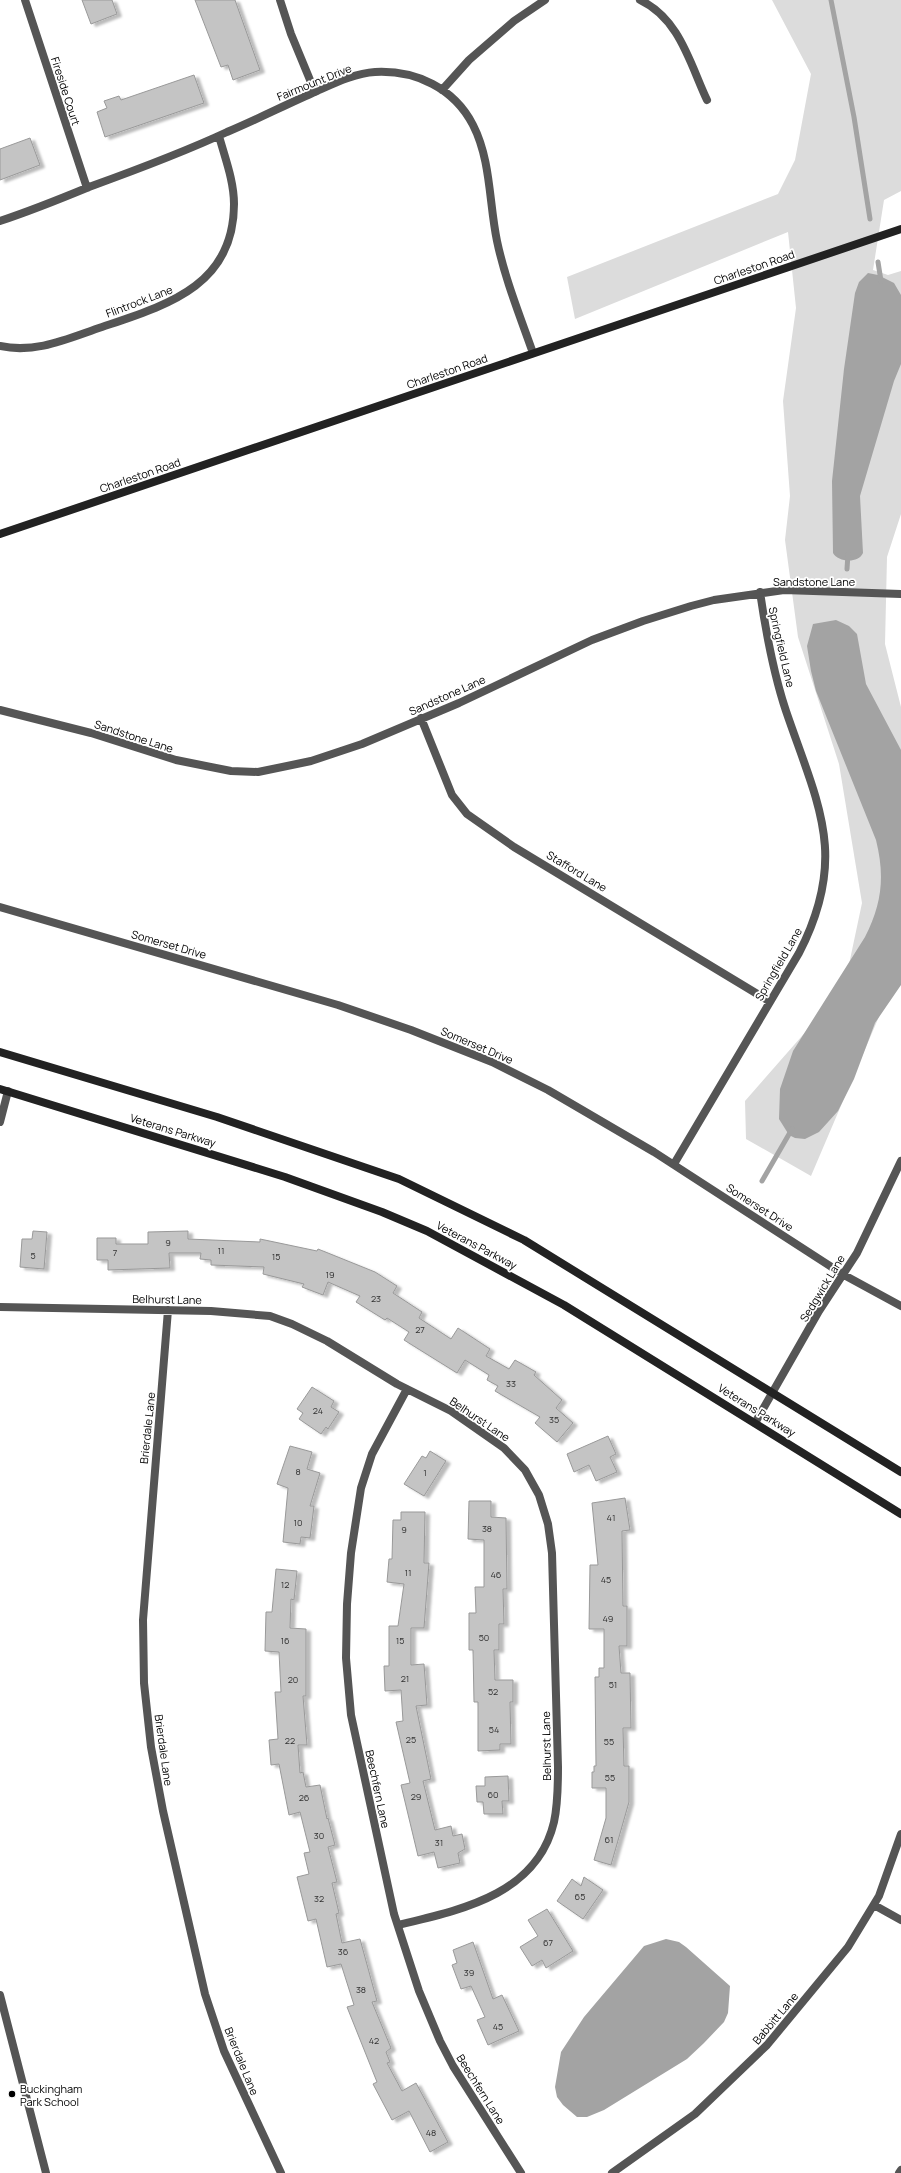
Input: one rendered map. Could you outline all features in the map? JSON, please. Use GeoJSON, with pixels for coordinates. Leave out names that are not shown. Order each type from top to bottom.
{"type":"FeatureCollection","features":[{"type":"Feature","properties":{"kind":"main road","name":"Charleston Road"},"geometry":{"type":"LineString","coordinates":[[0,534],[901,229]]}},
{"type":"Feature","properties":{"kind":"main road","name":"Veterans Parkway"},"geometry":{"type":"LineString","coordinates":[[0,1052],[217,1117],[399,1179],[524,1240],[901,1472]]}},
{"type":"Feature","properties":{"kind":"main road","name":"Veterans Parkway"},"geometry":{"type":"LineString","coordinates":[[4,1090],[285,1177],[382,1212],[427,1231],[564,1305],[901,1514]]}},
{"type":"Feature","properties":{"kind":"street","name":"Fireside Court"},"geometry":{"type":"LineString","coordinates":[[25,0],[87,188]]}},
{"type":"Feature","properties":{"kind":"street"},"geometry":{"type":"LineString","coordinates":[[280,0],[315,92]]}},
{"type":"Feature","properties":{"kind":"street"},"geometry":{"type":"LineString","coordinates":[[442,90],[469,60],[514,21],[545,0]]}},
{"type":"Feature","properties":{"kind":"street"},"geometry":{"type":"LineString","coordinates":[[640,0],[661,15],[675,31],[686,49],[707,100]]}},
{"type":"Feature","properties":{"kind":"street","name":"Fairmount Drive"},"geometry":{"type":"LineString","coordinates":[[0,221],[153,164],[219,136],[315,92],[352,78],[373,72],[393,72],[413,75],[432,82],[442,90],[462,108],[473,125],[480,145],[499,252],[533,353]]}},
{"type":"Feature","properties":{"kind":"street","name":"Flintrock Lane"},"geometry":{"type":"LineString","coordinates":[[0,346],[12,349],[34,348],[63,340],[170,302],[206,279],[228,244],[234,203],[232,185],[219,136]]}},
{"type":"Feature","properties":{"kind":"street","name":"Sandstone Lane"},"geometry":{"type":"LineString","coordinates":[[0,710],[92,733],[176,760],[231,771],[258,772],[319,758],[362,744],[459,703],[592,640],[643,621],[706,602],[760,592],[809,590],[901,594]]}},
{"type":"Feature","properties":{"kind":"street","name":"Springfield Lane"},"geometry":{"type":"LineString","coordinates":[[674,1164],[769,1001],[786,977],[811,930],[819,905],[825,854],[824,828],[819,804],[780,688],[769,650],[760,592]]}},
{"type":"Feature","properties":{"kind":"street","name":"Stafford Lane"},"geometry":{"type":"LineString","coordinates":[[421,718],[452,796],[467,814],[514,846],[769,1001]]}},
{"type":"Feature","properties":{"kind":"street","name":"Somerset Drive"},"geometry":{"type":"LineString","coordinates":[[0,907],[316,998],[410,1030],[492,1062],[527,1079],[674,1164],[844,1275],[901,1306]]}},
{"type":"Feature","properties":{"kind":"street"},"geometry":{"type":"LineString","coordinates":[[0,1122],[4,1090]]}},
{"type":"Feature","properties":{"kind":"street","name":"Sedgwick Lane"},"geometry":{"type":"LineString","coordinates":[[755,1423],[819,1311],[844,1275],[879,1208],[901,1161]]}},
{"type":"Feature","properties":{"kind":"street","name":"Belhurst Lane"},"geometry":{"type":"LineString","coordinates":[[0,1307],[211,1311],[270,1316],[292,1324],[327,1341],[407,1389],[451,1411],[504,1448],[525,1470],[539,1495],[548,1524],[552,1553],[558,1796],[554,1823],[544,1847],[530,1868],[511,1886],[488,1898],[451,1911],[398,1925]]}},
{"type":"Feature","properties":{"kind":"street","name":"Brierdale Lane"},"geometry":{"type":"LineString","coordinates":[[168,1310],[143,1620],[144,1683],[151,1747],[163,1811],[205,1994],[227,2058],[281,2173]]}},
{"type":"Feature","properties":{"kind":"street","name":"Beechfern Lane"},"geometry":{"type":"LineString","coordinates":[[407,1389],[372,1454],[361,1488],[350,1560],[346,1624],[346,1658],[351,1715],[398,1925],[419,1991],[440,2041],[477,2106],[521,2173]]}},
{"type":"Feature","properties":{"kind":"street","name":"Babbitt Lane"},"geometry":{"type":"LineString","coordinates":[[612,2173],[695,2114],[768,2046],[848,1947],[874,1905],[889,1869],[901,1834]]}},
{"type":"Feature","properties":{"kind":"street"},"geometry":{"type":"LineString","coordinates":[[874,1905],[901,1920]]}},
{"type":"Feature","properties":{"kind":"street"},"geometry":{"type":"LineString","coordinates":[[0,1995],[46,2173]]}},
{"type":"Feature","properties":{"kind":"shaded area"},"geometry":{"type":"Polygon","coordinates":[[[772,0],[901,0],[901,191],[884,200],[873,270],[888,275],[901,271],[901,514],[887,557],[885,644],[901,707],[901,965],[811,1176],[746,1139],[745,1101],[844,988],[862,903],[839,764],[798,637],[785,540],[790,496],[783,401],[796,308],[788,232],[575,319],[567,277],[778,194],[795,160],[811,74],[772,0]]]}},
{"type":"Feature","properties":{"kind":"shaded area"},"geometry":{"type":"Polygon","coordinates":[[[868,273],[878,275],[894,283],[901,295],[901,364],[894,381],[860,496],[863,553],[857,559],[843,560],[833,553],[832,481],[844,369],[855,293],[859,282],[868,273]]]}},
{"type":"Feature","properties":{"kind":"shaded area"},"geometry":{"type":"Polygon","coordinates":[[[836,620],[849,626],[857,634],[866,684],[901,750],[901,985],[875,1023],[854,1079],[838,1111],[819,1132],[805,1139],[795,1138],[789,1135],[779,1119],[780,1089],[793,1051],[865,937],[871,925],[878,901],[881,878],[879,853],[876,840],[816,691],[811,671],[807,646],[813,624],[836,620]]]}},
{"type":"Feature","properties":{"kind":"shaded area"},"geometry":{"type":"Polygon","coordinates":[[[666,1939],[679,1942],[686,1947],[730,1986],[728,2013],[724,2022],[687,2059],[604,2110],[587,2117],[577,2117],[563,2105],[557,2097],[555,2087],[561,2052],[584,2017],[644,1946],[666,1939]]]}},
{"type":"Feature","properties":{"kind":"building"},"geometry":{"type":"Polygon","coordinates":[[[82,0],[112,0],[117,14],[91,24],[82,0]]]}},
{"type":"Feature","properties":{"kind":"building"},"geometry":{"type":"Polygon","coordinates":[[[195,0],[235,0],[260,70],[233,80],[228,65],[221,67],[195,0]]]}},
{"type":"Feature","properties":{"kind":"building"},"geometry":{"type":"Polygon","coordinates":[[[194,75],[204,103],[105,137],[97,112],[107,108],[104,101],[119,96],[121,100],[194,75]]]}},
{"type":"Feature","properties":{"kind":"building"},"geometry":{"type":"Polygon","coordinates":[[[30,138],[40,165],[0,180],[0,149],[30,138]]]}},
{"type":"Feature","properties":{"kind":"building"},"geometry":{"type":"Polygon","coordinates":[[[33,1231],[47,1232],[44,1269],[20,1267],[22,1239],[32,1239],[33,1231]]]}},
{"type":"Feature","properties":{"kind":"building"},"geometry":{"type":"Polygon","coordinates":[[[188,1231],[188,1239],[260,1242],[260,1239],[317,1251],[318,1249],[375,1272],[397,1286],[393,1293],[422,1312],[419,1318],[451,1339],[458,1328],[490,1349],[486,1356],[509,1369],[515,1360],[536,1372],[534,1375],[562,1400],[556,1408],[573,1423],[557,1442],[535,1423],[540,1417],[495,1391],[498,1386],[487,1380],[489,1375],[465,1360],[457,1373],[404,1340],[409,1332],[387,1318],[385,1320],[356,1302],[360,1296],[328,1282],[323,1295],[302,1287],[304,1284],[263,1274],[264,1267],[211,1265],[211,1260],[200,1259],[201,1253],[169,1253],[170,1268],[108,1270],[108,1260],[97,1260],[97,1238],[116,1238],[116,1244],[148,1244],[148,1232],[188,1231]]]}},
{"type":"Feature","properties":{"kind":"building"},"geometry":{"type":"Polygon","coordinates":[[[312,1387],[334,1401],[331,1407],[339,1412],[328,1429],[326,1427],[321,1434],[299,1419],[303,1413],[297,1409],[312,1387]]]}},
{"type":"Feature","properties":{"kind":"building"},"geometry":{"type":"Polygon","coordinates":[[[608,1436],[616,1454],[610,1457],[617,1472],[596,1481],[589,1465],[574,1472],[567,1454],[608,1436]]]}},
{"type":"Feature","properties":{"kind":"building"},"geometry":{"type":"Polygon","coordinates":[[[290,1446],[312,1452],[307,1469],[320,1473],[310,1506],[314,1506],[310,1538],[301,1537],[300,1544],[283,1542],[288,1488],[277,1484],[290,1446]]]}},
{"type":"Feature","properties":{"kind":"building"},"geometry":{"type":"Polygon","coordinates":[[[430,1451],[446,1461],[424,1496],[404,1484],[422,1456],[426,1458],[430,1451]]]}},
{"type":"Feature","properties":{"kind":"building"},"geometry":{"type":"Polygon","coordinates":[[[625,1498],[630,1530],[622,1531],[623,1606],[627,1606],[627,1646],[619,1646],[621,1673],[630,1673],[631,1728],[623,1728],[624,1766],[629,1766],[629,1802],[611,1865],[594,1860],[606,1818],[606,1788],[592,1788],[592,1772],[594,1772],[594,1766],[596,1766],[595,1677],[599,1677],[599,1668],[604,1668],[604,1629],[589,1629],[590,1565],[598,1565],[592,1503],[625,1498]]]}},
{"type":"Feature","properties":{"kind":"building"},"geometry":{"type":"Polygon","coordinates":[[[469,1501],[491,1501],[491,1517],[506,1518],[507,1589],[503,1589],[504,1624],[499,1624],[499,1650],[494,1650],[495,1680],[513,1680],[513,1702],[510,1702],[511,1744],[500,1744],[500,1750],[478,1751],[478,1702],[474,1702],[473,1650],[469,1650],[469,1613],[476,1613],[475,1587],[484,1587],[484,1540],[468,1539],[469,1501]]]}},
{"type":"Feature","properties":{"kind":"building"},"geometry":{"type":"Polygon","coordinates":[[[401,1512],[425,1512],[424,1563],[429,1563],[424,1628],[411,1628],[411,1665],[424,1664],[427,1705],[416,1706],[431,1779],[423,1781],[435,1830],[451,1826],[453,1836],[462,1834],[465,1849],[458,1853],[460,1863],[438,1868],[434,1852],[418,1856],[401,1785],[410,1783],[396,1722],[403,1721],[401,1690],[385,1691],[384,1666],[389,1666],[389,1626],[398,1626],[404,1584],[387,1582],[389,1559],[392,1559],[393,1520],[401,1520],[401,1512]]]}},
{"type":"Feature","properties":{"kind":"building"},"geometry":{"type":"Polygon","coordinates":[[[276,1569],[297,1571],[294,1600],[291,1599],[290,1628],[306,1629],[306,1696],[303,1696],[307,1745],[298,1745],[300,1773],[303,1772],[306,1787],[320,1785],[327,1819],[328,1818],[335,1845],[328,1847],[337,1882],[332,1883],[339,1913],[336,1914],[342,1943],[360,1939],[377,2001],[372,2002],[391,2048],[386,2052],[390,2062],[387,2063],[402,2091],[416,2083],[448,2142],[430,2152],[409,2111],[392,2120],[373,2084],[377,2082],[347,2007],[354,2005],[341,1964],[327,1967],[316,1919],[308,1921],[297,1877],[309,1874],[304,1853],[310,1852],[300,1812],[289,1815],[279,1764],[271,1765],[269,1740],[278,1739],[275,1692],[281,1692],[279,1652],[265,1651],[266,1612],[272,1612],[276,1569]]]}},
{"type":"Feature","properties":{"kind":"building"},"geometry":{"type":"Polygon","coordinates":[[[508,1776],[509,1801],[502,1801],[503,1814],[484,1814],[483,1802],[477,1802],[476,1786],[485,1786],[485,1777],[508,1776]]]}},
{"type":"Feature","properties":{"kind":"building"},"geometry":{"type":"Polygon","coordinates":[[[584,1877],[603,1890],[583,1919],[557,1901],[572,1879],[581,1886],[584,1877]]]}},
{"type":"Feature","properties":{"kind":"building"},"geometry":{"type":"Polygon","coordinates":[[[547,1909],[573,1951],[546,1968],[542,1960],[532,1966],[520,1947],[538,1936],[528,1920],[547,1909]]]}},
{"type":"Feature","properties":{"kind":"building"},"geometry":{"type":"Polygon","coordinates":[[[473,1942],[493,1999],[502,1995],[519,2031],[488,2045],[477,2020],[485,2017],[471,1986],[461,1989],[452,1965],[457,1963],[453,1950],[473,1942]]]}},
{"type":"Feature","properties":{"kind":"waterway"},"geometry":{"type":"LineString","coordinates":[[831,0],[854,117],[870,219]]}},
{"type":"Feature","properties":{"kind":"waterway"},"geometry":{"type":"LineString","coordinates":[[878,262],[881,281]]}},
{"type":"Feature","properties":{"kind":"waterway"},"geometry":{"type":"LineString","coordinates":[[847,569],[848,554]]}},
{"type":"Feature","properties":{"kind":"waterway"},"geometry":{"type":"LineString","coordinates":[[762,1181],[792,1129]]}},
{"type":"Feature","properties":{"kind":"place","name":"Buckingham Park School"},"geometry":{"type":"Point","coordinates":[12,2094]}}]}
